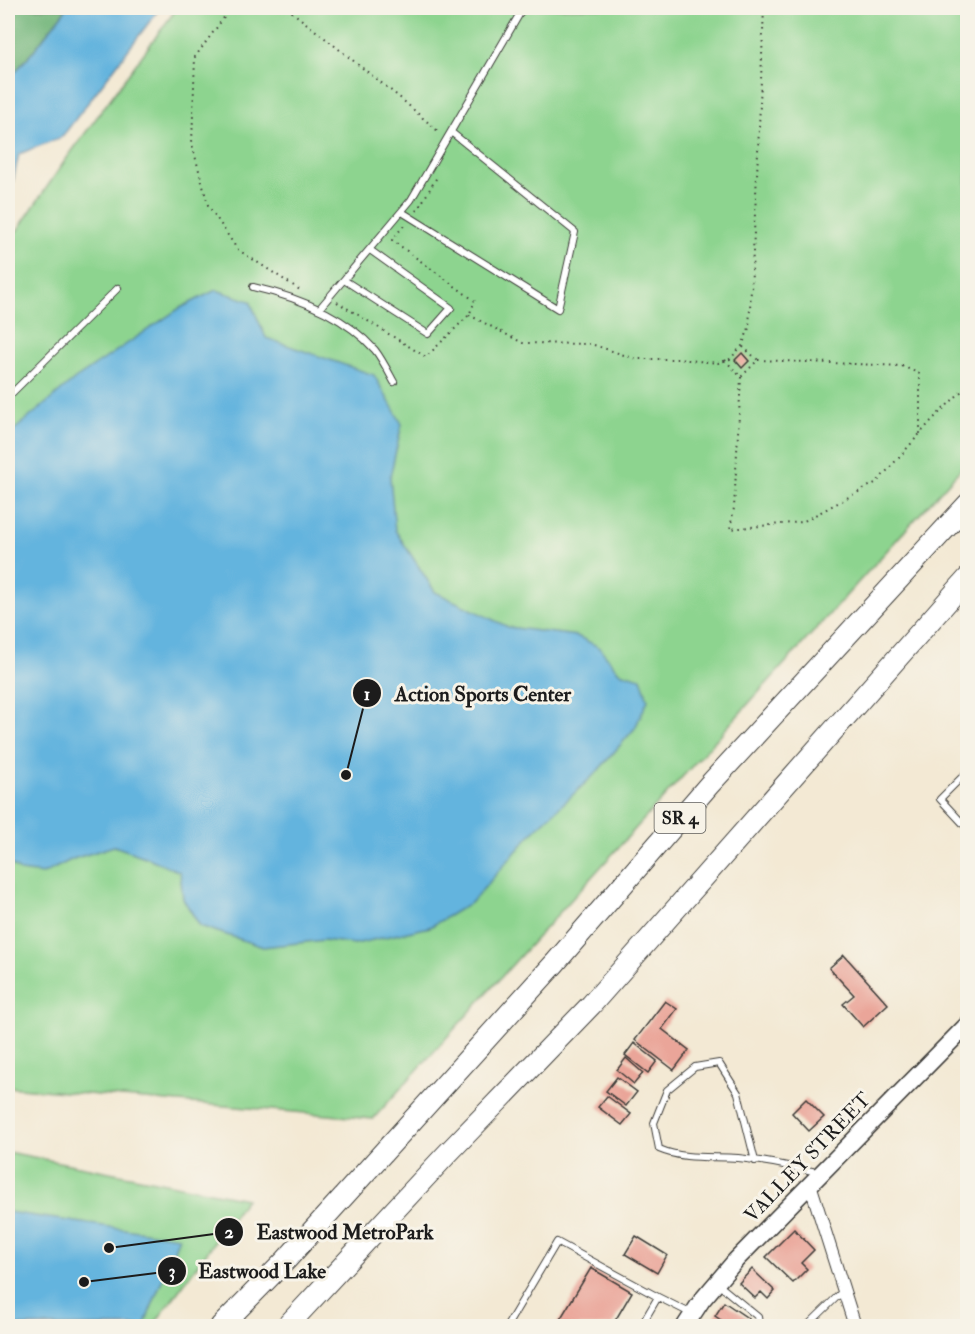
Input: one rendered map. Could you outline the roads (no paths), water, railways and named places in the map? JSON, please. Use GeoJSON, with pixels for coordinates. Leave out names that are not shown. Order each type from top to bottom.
{"type":"FeatureCollection","features":[{"type":"Feature","properties":{"kind":"highway","name":"SR 4"},"geometry":{"type":"LineString","coordinates":[[221,1326],[286,1260],[555,963],[709,785],[968,504]]}},
{"type":"Feature","properties":{"kind":"highway","name":"SR 4"},"geometry":{"type":"LineString","coordinates":[[287,1326],[591,1005],[968,578]]}},
{"type":"Feature","properties":{"kind":"street","name":"VALLEY STREET"},"geometry":{"type":"LineString","coordinates":[[689,1320],[716,1282],[815,1178],[968,1024]]}},
{"type":"Feature","properties":{"kind":"street"},"geometry":{"type":"LineString","coordinates":[[815,1178],[855,1326]]}},
{"type":"Feature","properties":{"kind":"lane"},"geometry":{"type":"LineString","coordinates":[[319,309],[411,200],[523,8]]}},
{"type":"Feature","properties":{"kind":"lane"},"geometry":{"type":"LineString","coordinates":[[402,212],[558,309],[575,232],[451,132]]}},
{"type":"Feature","properties":{"kind":"lane"},"geometry":{"type":"LineString","coordinates":[[344,280],[428,334],[451,309],[369,250]]}},
{"type":"Feature","properties":{"kind":"lane"},"geometry":{"type":"LineString","coordinates":[[253,287],[284,294],[319,309],[355,332],[375,351],[394,382]]}},
{"type":"Feature","properties":{"kind":"lane"},"geometry":{"type":"LineString","coordinates":[[8,397],[118,288]]}},
{"type":"Feature","properties":{"kind":"lane"},"geometry":{"type":"LineString","coordinates":[[968,771],[940,799],[968,829]]}},
{"type":"Feature","properties":{"kind":"lane"},"geometry":{"type":"LineString","coordinates":[[755,1161],[738,1093],[719,1063],[695,1067],[667,1090],[654,1123],[659,1149],[693,1158],[739,1158],[815,1178]]}},
{"type":"Feature","properties":{"kind":"lane"},"geometry":{"type":"LineString","coordinates":[[507,1326],[557,1242],[658,1297],[689,1320]]}},
{"type":"Feature","properties":{"kind":"lane"},"geometry":{"type":"LineString","coordinates":[[716,1282],[758,1317],[759,1323],[763,1326]]}},
{"type":"Feature","properties":{"kind":"lane"},"geometry":{"type":"LineString","coordinates":[[807,1326],[844,1291]]}},
{"type":"Feature","properties":{"kind":"lane"},"geometry":{"type":"LineString","coordinates":[[640,1326],[658,1297]]}},
{"type":"Feature","properties":{"kind":"water"},"geometry":{"type":"Polygon","coordinates":[[[67,8],[160,8],[62,137],[19,154],[8,203],[8,80],[67,8]]]}},
{"type":"Feature","properties":{"kind":"water"},"geometry":{"type":"Polygon","coordinates":[[[216,290],[250,301],[266,338],[374,375],[402,424],[390,477],[395,530],[435,592],[508,627],[577,636],[599,647],[619,672],[641,678],[648,700],[635,728],[596,773],[533,832],[472,902],[430,927],[355,944],[324,940],[263,947],[200,926],[183,899],[180,872],[114,846],[73,859],[43,874],[20,871],[8,862],[8,435],[75,379],[180,308],[216,290]]]}},
{"type":"Feature","properties":{"kind":"water"},"geometry":{"type":"Polygon","coordinates":[[[8,1212],[179,1237],[144,1326],[8,1326],[8,1212]]]}},
{"type":"Feature","properties":{"kind":"place","name":"Action Sports Center"},"geometry":{"type":"Point","coordinates":[346,775]}},
{"type":"Feature","properties":{"kind":"place","name":"Eastwood MetroPark"},"geometry":{"type":"Point","coordinates":[109,1248]}},
{"type":"Feature","properties":{"kind":"place","name":"Eastwood Lake"},"geometry":{"type":"Point","coordinates":[84,1282]}}]}
